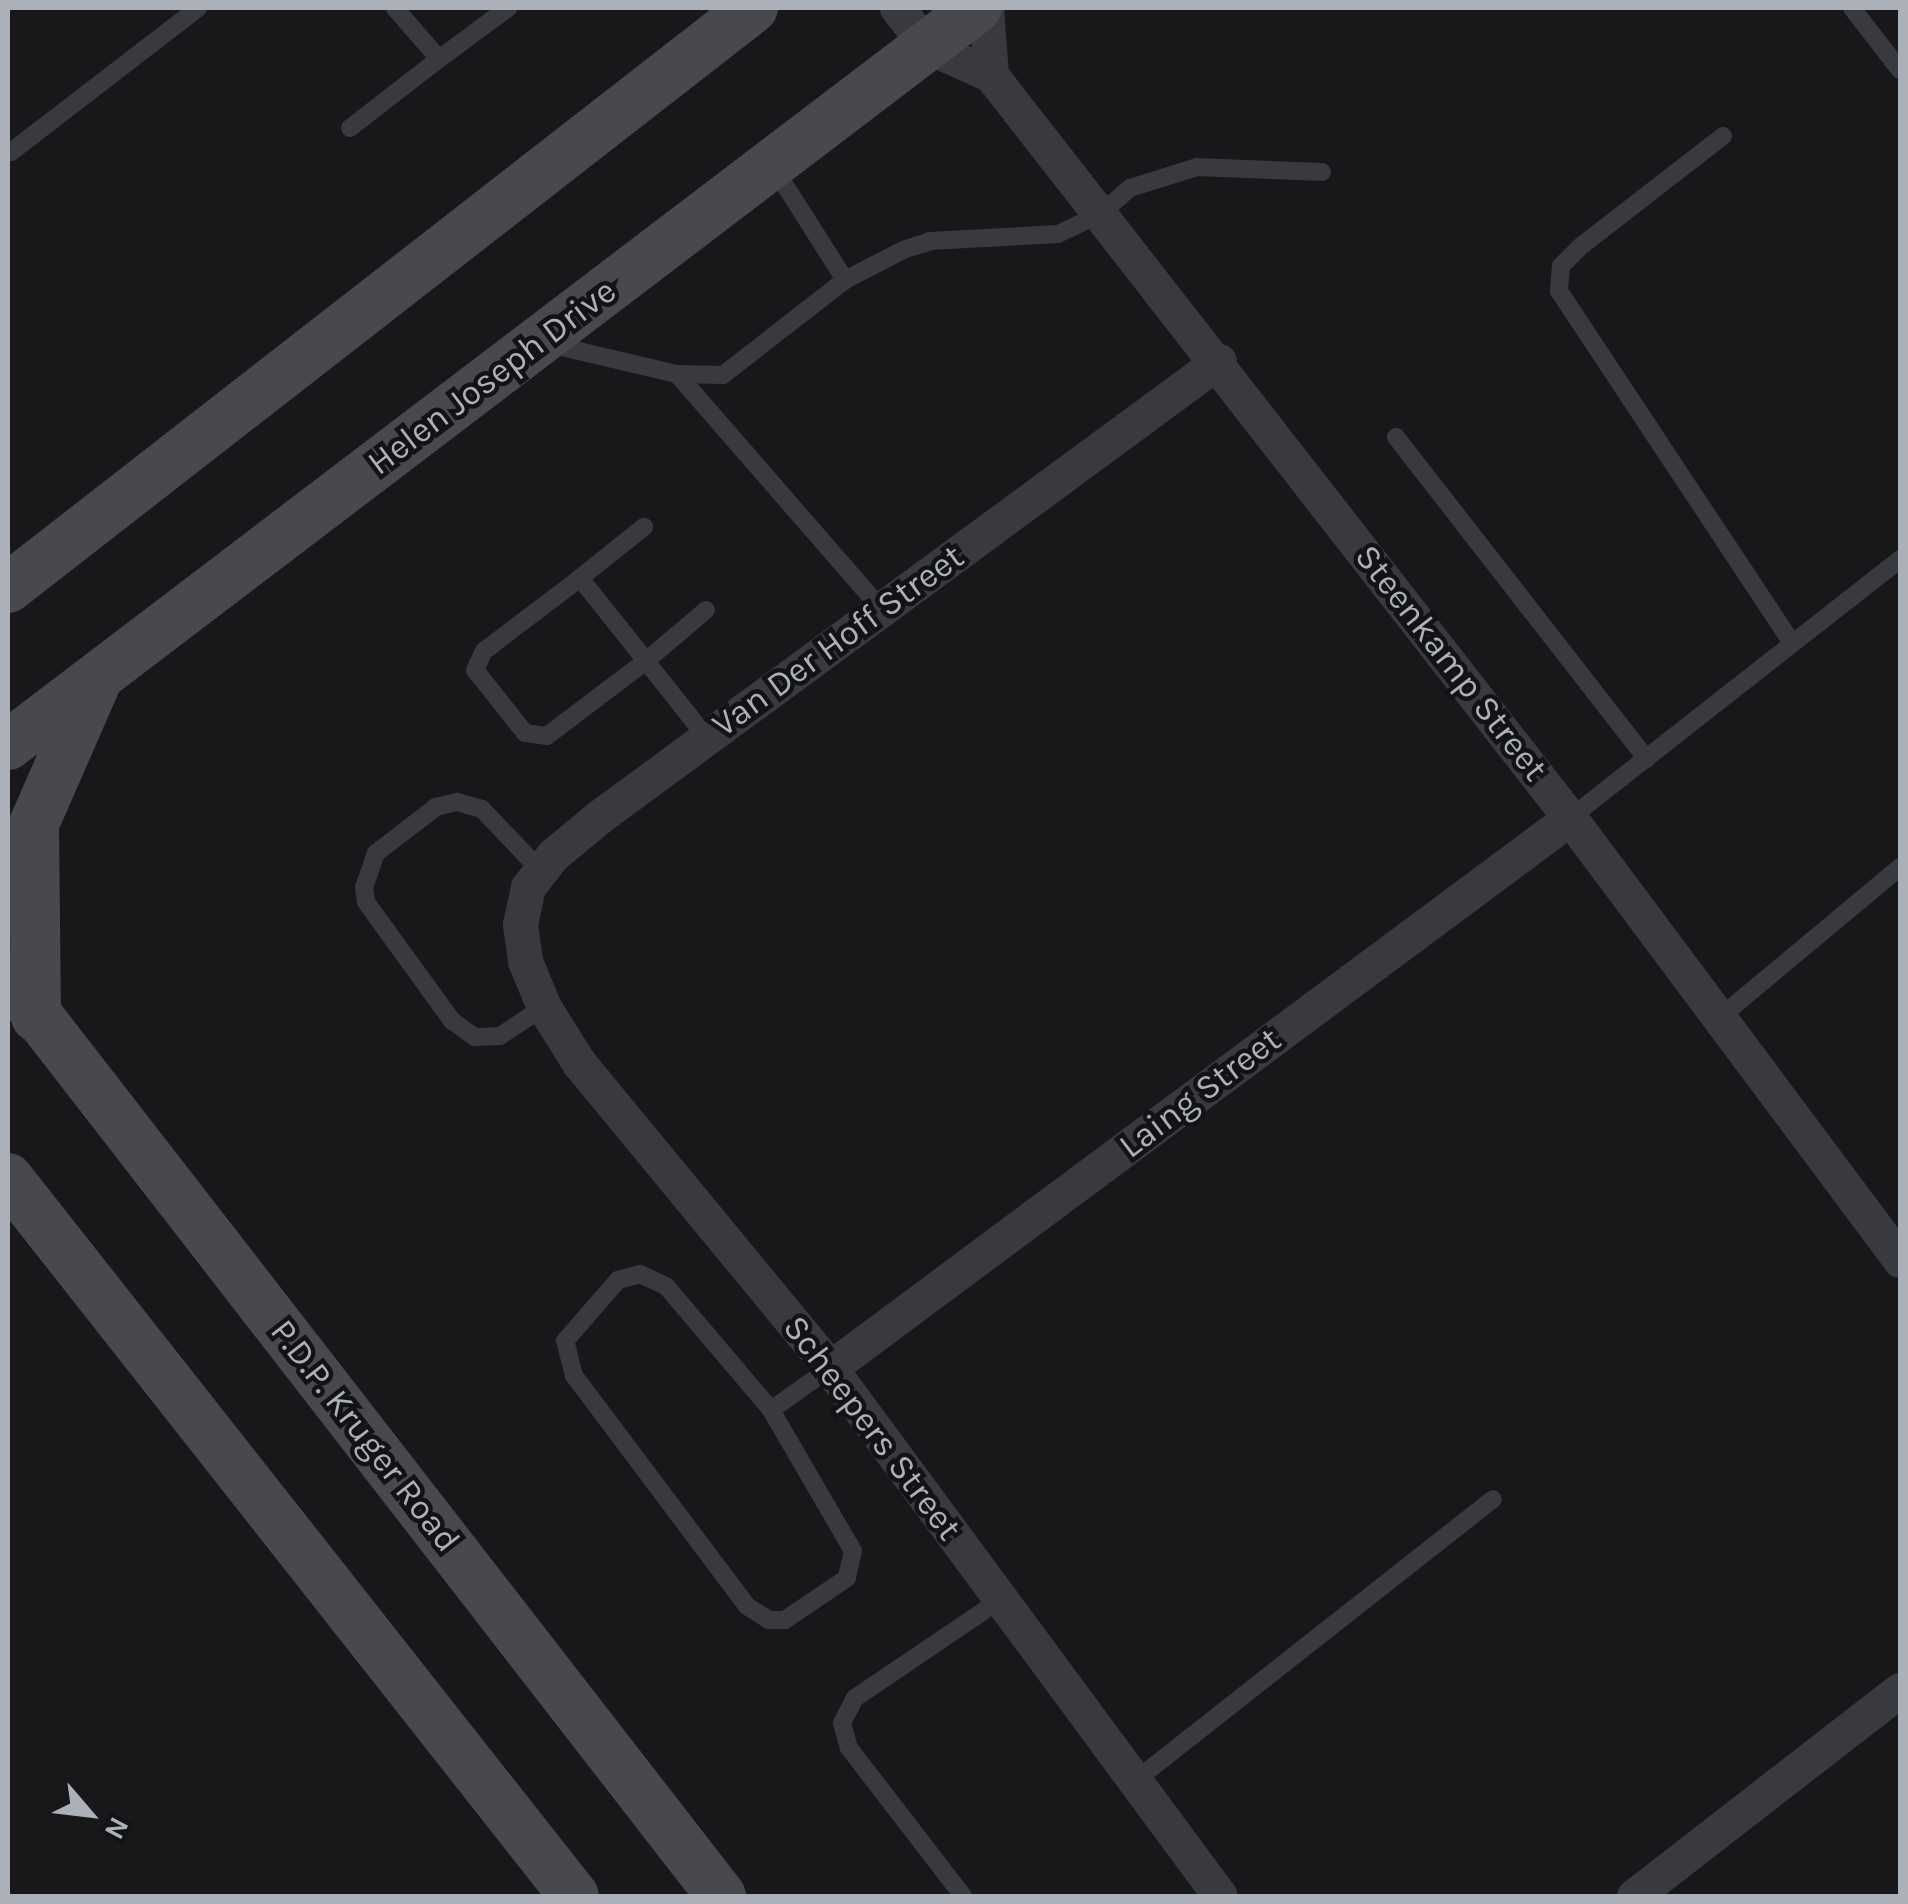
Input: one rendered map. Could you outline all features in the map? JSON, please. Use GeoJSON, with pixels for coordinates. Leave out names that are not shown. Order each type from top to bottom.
{"type":"FeatureCollection","features":[{"type":"Feature","properties":{"kind":"street"},"geometry":{"type":"LineString","coordinates":[[8,587],[753,8]]}},
{"type":"Feature","properties":{"kind":"street","name":"Helen Joseph Drive"},"geometry":{"type":"LineString","coordinates":[[8,745],[772,164],[912,27],[976,8]]}},
{"type":"Feature","properties":{"kind":"street"},"geometry":{"type":"LineString","coordinates":[[986,8],[991,75]]}},
{"type":"Feature","properties":{"kind":"street","name":"Steenkamp Street"},"geometry":{"type":"LineString","coordinates":[[912,27],[991,75],[1219,361],[1570,818],[1900,1260]]}},
{"type":"Feature","properties":{"kind":"street","name":"Van Der Hoff Street"},"geometry":{"type":"LineString","coordinates":[[525,961],[520,924],[528,887],[599,816],[1219,361]]}},
{"type":"Feature","properties":{"kind":"street"},"geometry":{"type":"LineString","coordinates":[[22,997],[34,824],[100,674]]}},
{"type":"Feature","properties":{"kind":"street","name":"Laing Street"},"geometry":{"type":"LineString","coordinates":[[830,1368],[1570,818]]}},
{"type":"Feature","properties":{"kind":"street","name":"Scheepers Street"},"geometry":{"type":"LineString","coordinates":[[525,961],[544,1007],[579,1063],[830,1368],[1220,1896]]}},
{"type":"Feature","properties":{"kind":"street","name":"P.D.P. Kruger Road"},"geometry":{"type":"LineString","coordinates":[[22,997],[720,1896]]}},
{"type":"Feature","properties":{"kind":"street"},"geometry":{"type":"LineString","coordinates":[[8,1178],[574,1896]]}},
{"type":"Feature","properties":{"kind":"street"},"geometry":{"type":"LineString","coordinates":[[1634,1896],[1900,1690]]}},
{"type":"Feature","properties":{"kind":"lane"},"geometry":{"type":"LineString","coordinates":[[11,152],[198,8]]}},
{"type":"Feature","properties":{"kind":"lane"},"geometry":{"type":"LineString","coordinates":[[395,8],[439,59]]}},
{"type":"Feature","properties":{"kind":"lane"},"geometry":{"type":"LineString","coordinates":[[350,128],[508,8]]}},
{"type":"Feature","properties":{"kind":"lane"},"geometry":{"type":"LineString","coordinates":[[1852,8],[1900,70]]}},
{"type":"Feature","properties":{"kind":"lane"},"geometry":{"type":"LineString","coordinates":[[1722,136],[1580,246],[1561,266],[1560,291],[1792,642]]}},
{"type":"Feature","properties":{"kind":"lane"},"geometry":{"type":"LineString","coordinates":[[772,164],[845,280]]}},
{"type":"Feature","properties":{"kind":"lane"},"geometry":{"type":"LineString","coordinates":[[539,342],[678,374],[723,375],[741,366],[845,280],[930,241],[1058,234],[1100,214],[1130,188],[1161,174],[1196,168],[1322,172]]}},
{"type":"Feature","properties":{"kind":"lane"},"geometry":{"type":"LineString","coordinates":[[678,374],[881,610]]}},
{"type":"Feature","properties":{"kind":"lane"},"geometry":{"type":"LineString","coordinates":[[1396,437],[1647,759]]}},
{"type":"Feature","properties":{"kind":"lane"},"geometry":{"type":"LineString","coordinates":[[644,526],[476,661],[474,670],[492,696],[536,738],[646,661],[706,610]]}},
{"type":"Feature","properties":{"kind":"lane"},"geometry":{"type":"LineString","coordinates":[[1570,818],[1900,559]]}},
{"type":"Feature","properties":{"kind":"lane"},"geometry":{"type":"LineString","coordinates":[[580,578],[706,738]]}},
{"type":"Feature","properties":{"kind":"lane"},"geometry":{"type":"LineString","coordinates":[[540,871],[482,810],[456,802],[436,807],[376,853],[364,887],[366,902],[440,1006],[476,1037],[500,1036],[544,1007]]}},
{"type":"Feature","properties":{"kind":"lane"},"geometry":{"type":"LineString","coordinates":[[1719,1018],[1900,867]]}},
{"type":"Feature","properties":{"kind":"lane"},"geometry":{"type":"LineString","coordinates":[[640,1274],[666,1286],[771,1410],[854,1550],[847,1578],[785,1620],[769,1620],[747,1606],[574,1376],[566,1340],[618,1280],[640,1274]]}},
{"type":"Feature","properties":{"kind":"lane"},"geometry":{"type":"LineString","coordinates":[[771,1410],[830,1368]]}},
{"type":"Feature","properties":{"kind":"lane"},"geometry":{"type":"LineString","coordinates":[[1136,1780],[1493,1499]]}},
{"type":"Feature","properties":{"kind":"lane"},"geometry":{"type":"LineString","coordinates":[[964,1896],[849,1748],[842,1723],[855,1698],[1001,1599]]}}]}
